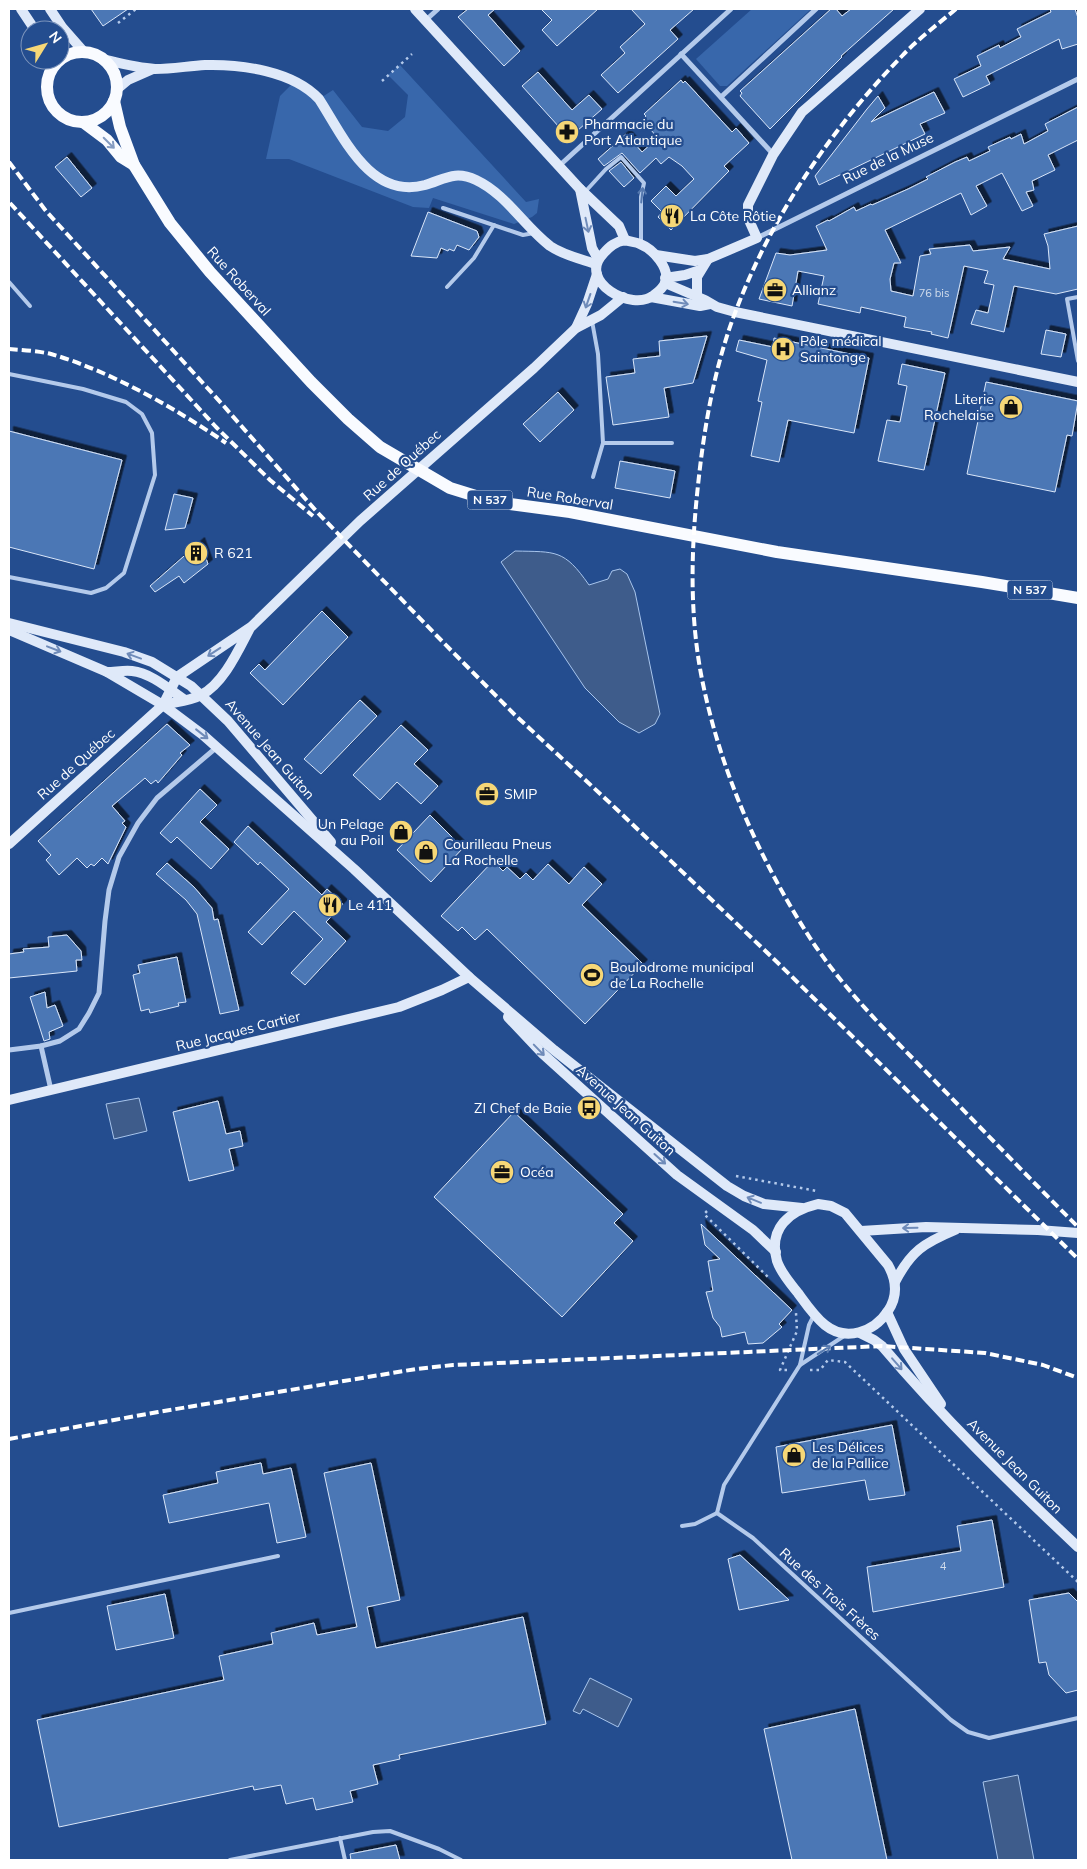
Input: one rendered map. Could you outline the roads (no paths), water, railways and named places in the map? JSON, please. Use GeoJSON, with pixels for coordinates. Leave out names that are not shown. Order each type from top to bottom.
{"type":"FeatureCollection","features":[{"type":"Feature","properties":{"kind":"main road"},"geometry":{"type":"LineString","coordinates":[[51,70],[47,85],[48,96],[53,107],[61,115],[71,120],[83,122],[90,121],[104,114],[115,95],[116,78],[111,68],[94,54],[84,52],[70,55]]}},
{"type":"Feature","properties":{"kind":"main road","name":"Rue Roberval"},"geometry":{"type":"LineString","coordinates":[[115,95],[120,127],[134,165],[170,223],[210,272],[311,382],[348,419],[380,447],[450,488],[479,498],[570,512],[777,552],[1078,598]]}},
{"type":"Feature","properties":{"kind":"main road","name":"Rue Roberval"},"geometry":{"type":"LineString","coordinates":[[83,122],[106,140],[121,157],[134,165]]}},
{"type":"Feature","properties":{"kind":"street"},"geometry":{"type":"LineString","coordinates":[[21,9],[28,20]]}},
{"type":"Feature","properties":{"kind":"street"},"geometry":{"type":"LineString","coordinates":[[50,9],[62,27],[84,52]]}},
{"type":"Feature","properties":{"kind":"street"},"geometry":{"type":"LineString","coordinates":[[415,9],[582,191],[619,226],[625,240]]}},
{"type":"Feature","properties":{"kind":"street"},"geometry":{"type":"LineString","coordinates":[[426,20],[438,9]]}},
{"type":"Feature","properties":{"kind":"street"},"geometry":{"type":"LineString","coordinates":[[559,166],[731,9]]}},
{"type":"Feature","properties":{"kind":"street"},"geometry":{"type":"LineString","coordinates":[[721,97],[816,9]]}},
{"type":"Feature","properties":{"kind":"street"},"geometry":{"type":"LineString","coordinates":[[757,238],[748,218],[748,205],[773,155],[802,112],[920,9]]}},
{"type":"Feature","properties":{"kind":"street"},"geometry":{"type":"LineString","coordinates":[[681,54],[773,155]]}},
{"type":"Feature","properties":{"kind":"street"},"geometry":{"type":"LineString","coordinates":[[102,59],[154,69],[206,65],[254,68],[273,72],[312,91],[358,159],[369,172],[383,182],[398,187],[412,188],[448,176],[461,175],[476,180],[506,202],[550,246],[597,266]]}},
{"type":"Feature","properties":{"kind":"street"},"geometry":{"type":"LineString","coordinates":[[115,95],[133,78],[154,69]]}},
{"type":"Feature","properties":{"kind":"street","name":"Rue de la Muse"},"geometry":{"type":"LineString","coordinates":[[656,255],[695,261],[708,259],[757,238],[1078,79]]}},
{"type":"Feature","properties":{"kind":"street"},"geometry":{"type":"LineString","coordinates":[[582,191],[592,248],[607,290],[623,297],[638,300],[651,298],[700,306],[710,304]]}},
{"type":"Feature","properties":{"kind":"street"},"geometry":{"type":"LineString","coordinates":[[597,266],[610,246],[625,240],[641,244],[656,255],[662,266],[665,280],[710,304],[735,312],[1078,382]]}},
{"type":"Feature","properties":{"kind":"street"},"geometry":{"type":"LineString","coordinates":[[697,297],[697,277],[708,259]]}},
{"type":"Feature","properties":{"kind":"street","name":"Rue de Québec"},"geometry":{"type":"LineString","coordinates":[[576,328],[587,304],[597,266]]}},
{"type":"Feature","properties":{"kind":"street"},"geometry":{"type":"LineString","coordinates":[[651,298],[665,280],[700,270]]}},
{"type":"Feature","properties":{"kind":"street","name":"Rue de Québec"},"geometry":{"type":"LineString","coordinates":[[9,844],[163,704],[177,677],[251,627],[360,521],[534,368],[576,328],[601,316],[623,297]]}},
{"type":"Feature","properties":{"kind":"street","name":"Avenue Jean Guiton"},"geometry":{"type":"LineString","coordinates":[[9,623],[124,652],[152,662],[177,677],[202,695],[228,721],[354,870]]}},
{"type":"Feature","properties":{"kind":"street","name":"Rue de Québec"},"geometry":{"type":"LineString","coordinates":[[163,704],[202,695],[218,681],[228,668],[251,627]]}},
{"type":"Feature","properties":{"kind":"street","name":"Avenue Jean Guiton"},"geometry":{"type":"LineString","coordinates":[[9,630],[107,672],[163,704],[218,747],[469,977],[554,1050],[727,1186],[744,1196],[764,1204],[802,1208]]}},
{"type":"Feature","properties":{"kind":"street"},"geometry":{"type":"LineString","coordinates":[[107,672],[138,672],[152,678],[185,700]]}},
{"type":"Feature","properties":{"kind":"street"},"geometry":{"type":"LineString","coordinates":[[9,1050],[41,1046],[60,1041],[79,1029],[90,1013],[99,993],[109,890],[119,857],[138,823],[157,798],[218,747]]}},
{"type":"Feature","properties":{"kind":"street","name":"Avenue Jean Guiton"},"geometry":{"type":"LineString","coordinates":[[469,977],[543,1054],[677,1175],[753,1230],[776,1252]]}},
{"type":"Feature","properties":{"kind":"street","name":"Rue Jacques Cartier"},"geometry":{"type":"LineString","coordinates":[[9,1100],[399,1007],[469,977]]}},
{"type":"Feature","properties":{"kind":"street"},"geometry":{"type":"LineString","coordinates":[[41,1046],[51,1090]]}},
{"type":"Feature","properties":{"kind":"street"},"geometry":{"type":"LineString","coordinates":[[622,1125],[632,1111]]}},
{"type":"Feature","properties":{"kind":"street"},"geometry":{"type":"LineString","coordinates":[[818,1204],[831,1206],[845,1213],[862,1231],[888,1265],[895,1282],[895,1295],[892,1304],[878,1324],[860,1333],[848,1334],[826,1326],[814,1314],[784,1275],[777,1262],[778,1231],[791,1214],[802,1208],[818,1204]]}},
{"type":"Feature","properties":{"kind":"street"},"geometry":{"type":"LineString","coordinates":[[862,1231],[903,1228],[1038,1230],[1078,1233]]}},
{"type":"Feature","properties":{"kind":"street"},"geometry":{"type":"LineString","coordinates":[[895,1282],[901,1270],[922,1246],[958,1229]]}},
{"type":"Feature","properties":{"kind":"street","name":"Avenue Jean Guiton"},"geometry":{"type":"LineString","coordinates":[[887,1312],[904,1349],[953,1424]]}},
{"type":"Feature","properties":{"kind":"street","name":"Avenue Jean Guiton"},"geometry":{"type":"LineString","coordinates":[[860,1333],[882,1346],[953,1424],[1030,1502],[1078,1547]]}},
{"type":"Feature","properties":{"kind":"lane"},"geometry":{"type":"LineString","coordinates":[[582,191],[621,157],[644,182],[641,197],[641,244]]}},
{"type":"Feature","properties":{"kind":"lane"},"geometry":{"type":"LineString","coordinates":[[443,208],[523,235],[536,233]]}},
{"type":"Feature","properties":{"kind":"lane"},"geometry":{"type":"LineString","coordinates":[[446,287],[474,258],[494,225]]}},
{"type":"Feature","properties":{"kind":"lane"},"geometry":{"type":"LineString","coordinates":[[9,282],[30,306]]}},
{"type":"Feature","properties":{"kind":"lane"},"geometry":{"type":"LineString","coordinates":[[1078,297],[1067,299],[1078,361]]}},
{"type":"Feature","properties":{"kind":"lane"},"geometry":{"type":"LineString","coordinates":[[592,320],[598,354],[603,442],[593,477]]}},
{"type":"Feature","properties":{"kind":"lane"},"geometry":{"type":"LineString","coordinates":[[9,374],[83,389],[126,402],[142,414],[152,433],[155,475],[124,573],[106,588],[91,593],[9,578]]}},
{"type":"Feature","properties":{"kind":"lane"},"geometry":{"type":"LineString","coordinates":[[603,442],[672,443]]}},
{"type":"Feature","properties":{"kind":"lane"},"geometry":{"type":"LineString","coordinates":[[682,1526],[695,1524],[717,1513],[724,1485],[800,1365],[814,1314]]}},
{"type":"Feature","properties":{"kind":"lane"},"geometry":{"type":"LineString","coordinates":[[800,1365],[848,1334]]}},
{"type":"Feature","properties":{"kind":"lane","name":"Rue des Trois Frères"},"geometry":{"type":"LineString","coordinates":[[717,1513],[753,1538],[951,1720],[968,1732],[989,1738],[1078,1718]]}},
{"type":"Feature","properties":{"kind":"lane"},"geometry":{"type":"LineString","coordinates":[[9,1613],[278,1556]]}},
{"type":"Feature","properties":{"kind":"lane"},"geometry":{"type":"LineString","coordinates":[[230,1860],[373,1832],[390,1831],[439,1849],[461,1860]]}},
{"type":"Feature","properties":{"kind":"lane"},"geometry":{"type":"LineString","coordinates":[[340,1838],[346,1860]]}},
{"type":"Feature","properties":{"kind":"railway"},"geometry":{"type":"LineString","coordinates":[[956,9],[902,56],[851,113],[827,144],[805,176],[766,243],[735,313],[715,380],[699,472],[695,517],[693,584],[697,652],[718,744],[743,811],[757,844],[810,938],[837,976],[868,1011],[1078,1227]]}},
{"type":"Feature","properties":{"kind":"railway"},"geometry":{"type":"LineString","coordinates":[[9,162],[46,211],[222,404],[317,512],[437,636],[515,715],[778,963],[1078,1259]]}},
{"type":"Feature","properties":{"kind":"railway"},"geometry":{"type":"LineString","coordinates":[[10,203],[216,427],[270,480],[313,516]]}},
{"type":"Feature","properties":{"kind":"railway"},"geometry":{"type":"LineString","coordinates":[[9,349],[51,354],[96,370],[164,404],[226,443]]}},
{"type":"Feature","properties":{"kind":"railway"},"geometry":{"type":"LineString","coordinates":[[9,1439],[158,1412],[416,1369],[453,1365],[882,1346],[985,1353],[1043,1365],[1078,1378]]}},
{"type":"Feature","properties":{"kind":"place","name":"Pharmacie du Port Atlantique"},"geometry":{"type":"Point","coordinates":[567,132]}},
{"type":"Feature","properties":{"kind":"place","name":"La Côte Rôtie"},"geometry":{"type":"Point","coordinates":[672,216]}},
{"type":"Feature","properties":{"kind":"place","name":"Allianz"},"geometry":{"type":"Point","coordinates":[775,290]}},
{"type":"Feature","properties":{"kind":"place","name":"Pôle médical Saintonge"},"geometry":{"type":"Point","coordinates":[783,349]}},
{"type":"Feature","properties":{"kind":"place","name":"Literie Rochelaise"},"geometry":{"type":"Point","coordinates":[1011,407]}},
{"type":"Feature","properties":{"kind":"place","name":"R 621"},"geometry":{"type":"Point","coordinates":[196,553]}},
{"type":"Feature","properties":{"kind":"place","name":"SMIP"},"geometry":{"type":"Point","coordinates":[487,794]}},
{"type":"Feature","properties":{"kind":"place","name":"Un Pelage au Poil"},"geometry":{"type":"Point","coordinates":[401,832]}},
{"type":"Feature","properties":{"kind":"place","name":"Courilleau Pneus La Rochelle"},"geometry":{"type":"Point","coordinates":[426,852]}},
{"type":"Feature","properties":{"kind":"place","name":"Le 411"},"geometry":{"type":"Point","coordinates":[330,905]}},
{"type":"Feature","properties":{"kind":"place","name":"Boulodrome municipal de La Rochelle"},"geometry":{"type":"Point","coordinates":[592,975]}},
{"type":"Feature","properties":{"kind":"place","name":"ZI Chef de Baie"},"geometry":{"type":"Point","coordinates":[589,1108]}},
{"type":"Feature","properties":{"kind":"place","name":"Océa"},"geometry":{"type":"Point","coordinates":[502,1172]}},
{"type":"Feature","properties":{"kind":"place","name":"Les Délices de la Pallice"},"geometry":{"type":"Point","coordinates":[794,1455]}}]}
